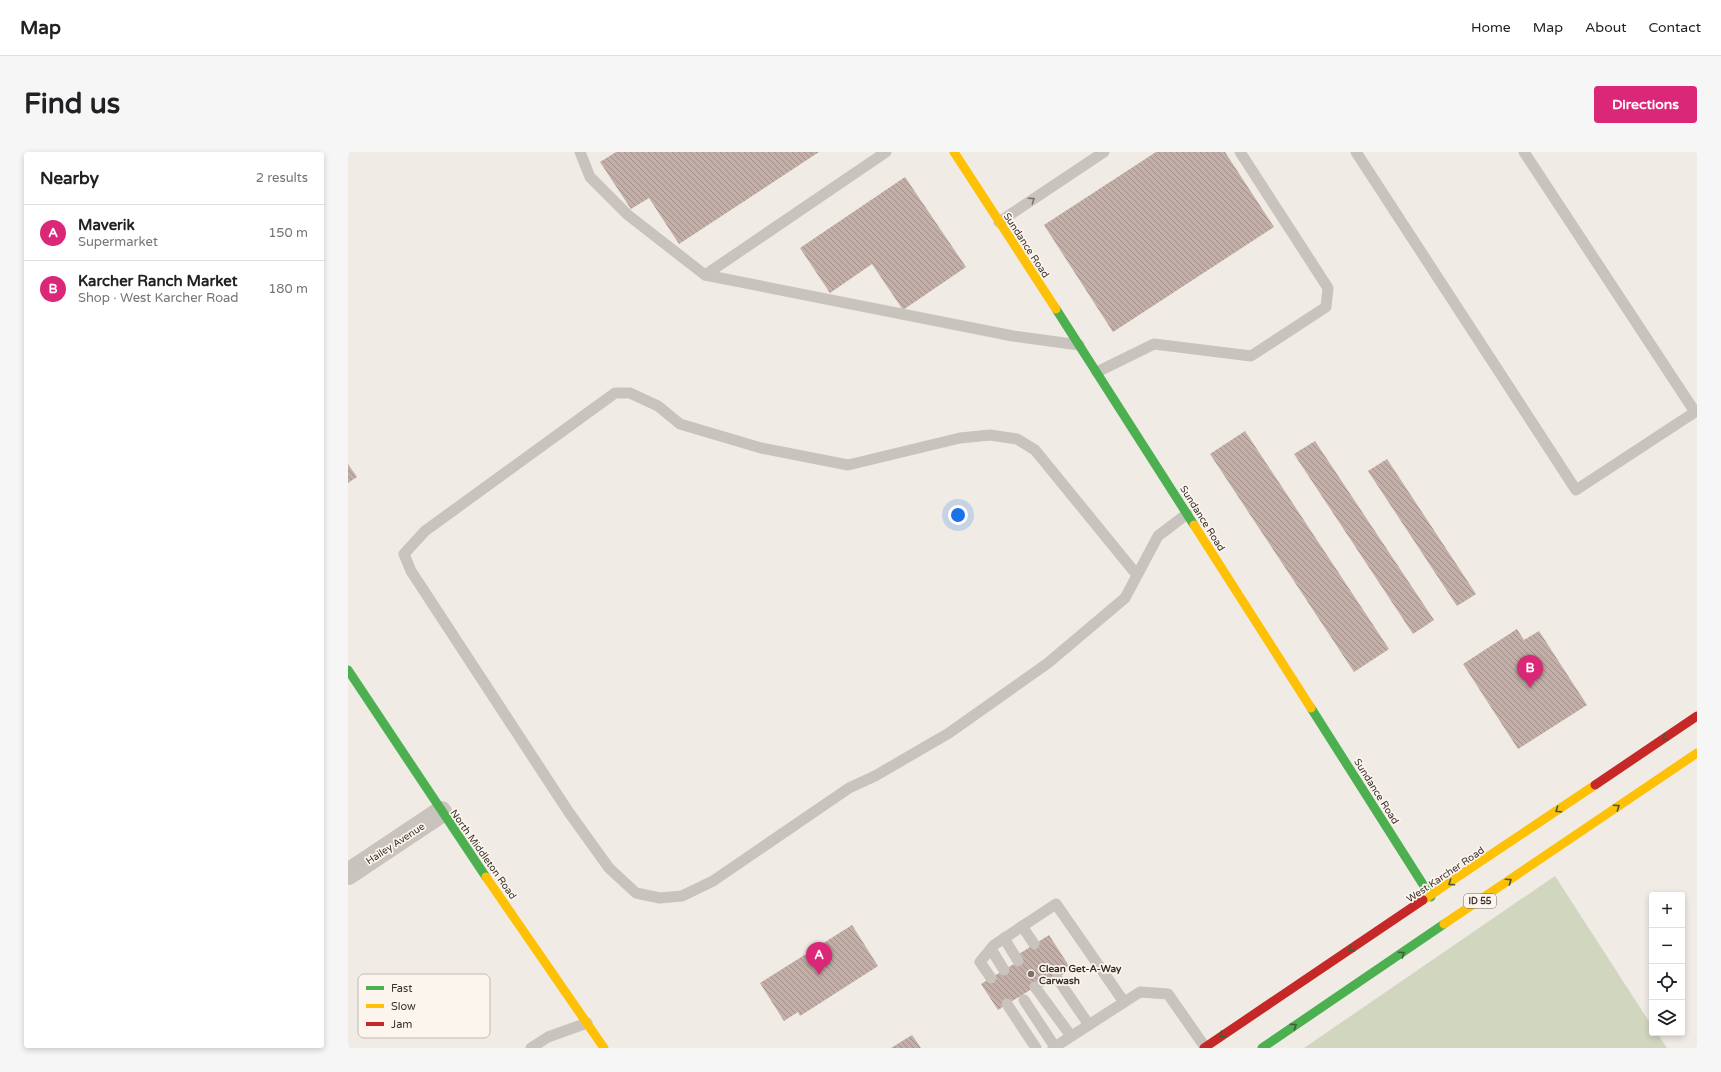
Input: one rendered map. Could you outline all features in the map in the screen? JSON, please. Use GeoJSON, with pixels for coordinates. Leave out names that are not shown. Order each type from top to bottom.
{"type":"FeatureCollection","features":[{"type":"Feature","properties":{"kind":"main road","name":"Sundance Road"},"geometry":{"type":"LineString","coordinates":[[954,152],[1080,345],[1431,897]]}},
{"type":"Feature","properties":{"kind":"main road","name":"North Middleton Road"},"geometry":{"type":"LineString","coordinates":[[348,670],[442,812],[604,1048]]}},
{"type":"Feature","properties":{"kind":"main road","name":"West Karcher Road"},"geometry":{"type":"LineString","coordinates":[[1204,1048],[1276,997],[1431,897],[1697,716]]}},
{"type":"Feature","properties":{"kind":"main road","name":"ID 55"},"geometry":{"type":"LineString","coordinates":[[1262,1048],[1279,1043],[1697,753]]}},
{"type":"Feature","properties":{"kind":"street","name":"Hailey Avenue"},"geometry":{"type":"LineString","coordinates":[[348,874],[442,812]]}},
{"type":"Feature","properties":{"kind":"lane"},"geometry":{"type":"LineString","coordinates":[[580,152],[590,177],[623,210],[705,274],[1013,336],[1080,345]]}},
{"type":"Feature","properties":{"kind":"lane"},"geometry":{"type":"LineString","coordinates":[[705,274],[886,152]]}},
{"type":"Feature","properties":{"kind":"lane"},"geometry":{"type":"LineString","coordinates":[[999,222],[1104,152]]}},
{"type":"Feature","properties":{"kind":"lane"},"geometry":{"type":"LineString","coordinates":[[1097,372],[1154,344],[1251,356],[1326,307],[1328,288],[1240,152]]}},
{"type":"Feature","properties":{"kind":"lane"},"geometry":{"type":"LineString","coordinates":[[1356,152],[1576,490],[1695,412],[1524,152]]}},
{"type":"Feature","properties":{"kind":"lane"},"geometry":{"type":"LineString","coordinates":[[1137,575],[1036,450],[1018,439],[990,435],[960,438],[848,465],[761,448],[680,424],[658,406],[630,393],[615,393],[425,531],[404,554],[411,571],[568,811],[609,868],[636,893],[660,898],[682,896],[713,881],[849,788],[875,776],[949,733],[1048,664],[1125,598],[1158,536],[1187,514]]}},
{"type":"Feature","properties":{"kind":"lane"},"geometry":{"type":"LineString","coordinates":[[989,976],[980,962],[991,949],[1004,938],[1056,904],[1124,1002]]}},
{"type":"Feature","properties":{"kind":"lane"},"geometry":{"type":"LineString","coordinates":[[1022,926],[1033,943]]}},
{"type":"Feature","properties":{"kind":"lane"},"geometry":{"type":"LineString","coordinates":[[1004,938],[1018,960]]}},
{"type":"Feature","properties":{"kind":"lane"},"geometry":{"type":"LineString","coordinates":[[991,949],[1004,969]]}},
{"type":"Feature","properties":{"kind":"lane"},"geometry":{"type":"LineString","coordinates":[[1058,979],[1089,1025]]}},
{"type":"Feature","properties":{"kind":"lane"},"geometry":{"type":"LineString","coordinates":[[1036,988],[1071,1036]]}},
{"type":"Feature","properties":{"kind":"lane"},"geometry":{"type":"LineString","coordinates":[[1024,1000],[1054,1047],[1140,992],[1168,994],[1204,1048]]}},
{"type":"Feature","properties":{"kind":"lane"},"geometry":{"type":"LineString","coordinates":[[1009,1006],[1036,1048]]}},
{"type":"Feature","properties":{"kind":"lane"},"geometry":{"type":"LineString","coordinates":[[531,1048],[548,1037],[587,1023]]}},
{"type":"Feature","properties":{"kind":"green space"},"geometry":{"type":"Polygon","coordinates":[[[1555,876],[1649,1021],[1649,1036],[1659,1036],[1667,1048],[1304,1048],[1555,876]]]}},
{"type":"Feature","properties":{"kind":"building"},"geometry":{"type":"Polygon","coordinates":[[[616,152],[819,152],[679,244],[649,198],[631,209],[600,162],[616,152]]]}},
{"type":"Feature","properties":{"kind":"building"},"geometry":{"type":"Polygon","coordinates":[[[1156,152],[1225,152],[1274,227],[1113,332],[1044,225],[1156,152]]]}},
{"type":"Feature","properties":{"kind":"building"},"geometry":{"type":"Polygon","coordinates":[[[905,177],[966,267],[903,310],[872,264],[830,293],[800,248],[905,177]]]}},
{"type":"Feature","properties":{"kind":"building"},"geometry":{"type":"Polygon","coordinates":[[[1245,431],[1389,649],[1354,672],[1210,454],[1245,431]]]}},
{"type":"Feature","properties":{"kind":"building"},"geometry":{"type":"Polygon","coordinates":[[[1315,441],[1434,620],[1413,634],[1294,454],[1315,441]]]}},
{"type":"Feature","properties":{"kind":"building"},"geometry":{"type":"Polygon","coordinates":[[[1387,459],[1476,594],[1457,606],[1368,471],[1387,459]]]}},
{"type":"Feature","properties":{"kind":"building"},"geometry":{"type":"Polygon","coordinates":[[[348,464],[357,477],[348,483],[348,464]]]}},
{"type":"Feature","properties":{"kind":"building"},"geometry":{"type":"Polygon","coordinates":[[[1517,629],[1524,640],[1539,631],[1587,705],[1518,749],[1463,664],[1517,629]]]}},
{"type":"Feature","properties":{"kind":"building"},"geometry":{"type":"Polygon","coordinates":[[[852,925],[878,966],[800,1016],[798,1012],[784,1021],[760,983],[852,925]]]}},
{"type":"Feature","properties":{"kind":"building","name":"Clean Get-A-Way Carwash"},"geometry":{"type":"Polygon","coordinates":[[[1049,935],[1071,969],[1043,987],[1039,984],[998,1010],[981,984],[1022,959],[1019,954],[1049,935]]]}},
{"type":"Feature","properties":{"kind":"building"},"geometry":{"type":"Polygon","coordinates":[[[912,1035],[921,1048],[891,1048],[912,1035]]]}},
{"type":"Feature","properties":{"kind":"traffic: fast"},"geometry":{"type":"LineString","coordinates":[[1056,309],[1194,525]]}},
{"type":"Feature","properties":{"kind":"traffic: fast"},"geometry":{"type":"LineString","coordinates":[[348,670],[486,877]]}},
{"type":"Feature","properties":{"kind":"traffic: fast"},"geometry":{"type":"LineString","coordinates":[[1311,708],[1431,897]]}},
{"type":"Feature","properties":{"kind":"traffic: fast"},"geometry":{"type":"LineString","coordinates":[[1262,1048],[1444,924]]}},
{"type":"Feature","properties":{"kind":"traffic: slow"},"geometry":{"type":"LineString","coordinates":[[954,152],[1056,309]]}},
{"type":"Feature","properties":{"kind":"traffic: slow"},"geometry":{"type":"LineString","coordinates":[[1194,525],[1311,708]]}},
{"type":"Feature","properties":{"kind":"traffic: slow"},"geometry":{"type":"LineString","coordinates":[[1444,924],[1697,753]]}},
{"type":"Feature","properties":{"kind":"traffic: slow"},"geometry":{"type":"LineString","coordinates":[[1423,900],[1595,785]]}},
{"type":"Feature","properties":{"kind":"traffic: slow"},"geometry":{"type":"LineString","coordinates":[[486,877],[604,1048]]}},
{"type":"Feature","properties":{"kind":"traffic: jam"},"geometry":{"type":"LineString","coordinates":[[1595,785],[1697,716]]}},
{"type":"Feature","properties":{"kind":"traffic: jam"},"geometry":{"type":"LineString","coordinates":[[1204,1048],[1423,900]]}},
{"type":"Feature","properties":{"kind":"place","name":"Karcher Ranch Market"},"geometry":{"type":"Point","coordinates":[1530,688]}},
{"type":"Feature","properties":{"kind":"place","name":"Clean Get-A-Way Carwash"},"geometry":{"type":"Point","coordinates":[1031,974]}},
{"type":"Feature","properties":{"kind":"place","name":"Maverik"},"geometry":{"type":"Point","coordinates":[819,975]}}]}
